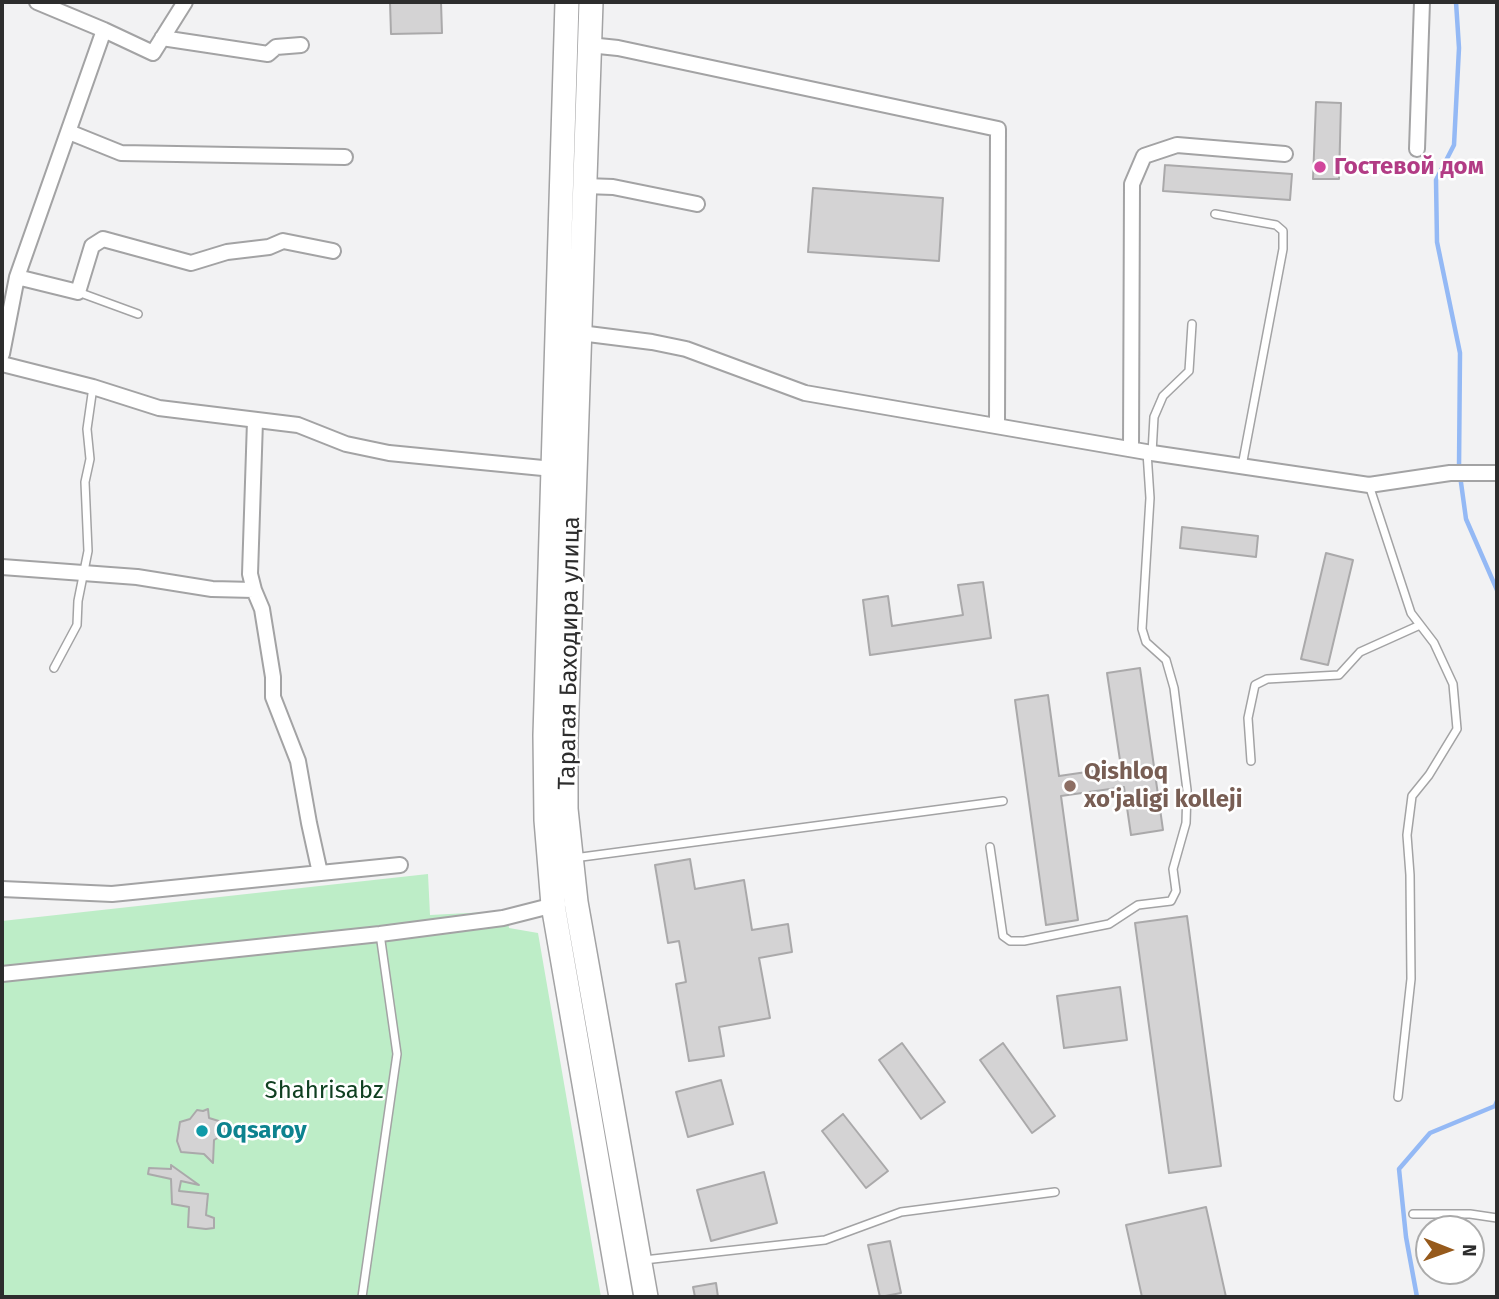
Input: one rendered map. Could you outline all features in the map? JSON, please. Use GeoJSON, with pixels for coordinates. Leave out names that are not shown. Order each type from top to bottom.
{"type":"FeatureCollection","features":[{"type":"Feature","properties":{"kind":"main road","name":"Тарагая Баходира улица"},"geometry":{"type":"LineString","coordinates":[[567,2],[545,735],[546,820],[553,905],[621,1297]]}},
{"type":"Feature","properties":{"kind":"main road","name":"Тарагая Баходира улица"},"geometry":{"type":"LineString","coordinates":[[591,2],[566,739],[566,809],[576,902],[646,1297]]}},
{"type":"Feature","properties":{"kind":"street"},"geometry":{"type":"LineString","coordinates":[[37,2],[153,53],[185,2]]}},
{"type":"Feature","properties":{"kind":"street"},"geometry":{"type":"LineString","coordinates":[[1417,149],[1422,2]]}},
{"type":"Feature","properties":{"kind":"street"},"geometry":{"type":"LineString","coordinates":[[2,354],[18,277],[104,30]]}},
{"type":"Feature","properties":{"kind":"street"},"geometry":{"type":"LineString","coordinates":[[162,38],[268,54],[276,47],[301,45]]}},
{"type":"Feature","properties":{"kind":"street"},"geometry":{"type":"LineString","coordinates":[[589,46],[618,48],[998,129],[997,425]]}},
{"type":"Feature","properties":{"kind":"street"},"geometry":{"type":"LineString","coordinates":[[69,132],[121,153],[345,157]]}},
{"type":"Feature","properties":{"kind":"street"},"geometry":{"type":"LineString","coordinates":[[1143,451],[1132,184],[1144,156],[1177,145],[1285,154]]}},
{"type":"Feature","properties":{"kind":"street"},"geometry":{"type":"LineString","coordinates":[[585,186],[614,187],[697,204]]}},
{"type":"Feature","properties":{"kind":"street"},"geometry":{"type":"LineString","coordinates":[[18,277],[78,292],[92,246],[103,239],[191,263],[227,252],[270,247],[283,241],[333,251]]}},
{"type":"Feature","properties":{"kind":"street"},"geometry":{"type":"LineString","coordinates":[[580,333],[687,349],[805,393],[1143,451],[1369,485],[1451,473],[1497,473]]}},
{"type":"Feature","properties":{"kind":"street"},"geometry":{"type":"LineString","coordinates":[[2,364],[93,387],[159,408],[298,425],[346,444],[388,453],[553,469]]}},
{"type":"Feature","properties":{"kind":"street"},"geometry":{"type":"LineString","coordinates":[[255,421],[250,574],[262,609],[273,677],[273,697],[298,761],[320,873]]}},
{"type":"Feature","properties":{"kind":"street"},"geometry":{"type":"LineString","coordinates":[[2,567],[137,576],[212,589],[254,590]]}},
{"type":"Feature","properties":{"kind":"street"},"geometry":{"type":"LineString","coordinates":[[2,889],[112,894],[400,865]]}},
{"type":"Feature","properties":{"kind":"street"},"geometry":{"type":"LineString","coordinates":[[2,974],[380,934],[524,915],[553,905],[576,902]]}},
{"type":"Feature","properties":{"kind":"lane"},"geometry":{"type":"LineString","coordinates":[[1215,214],[1276,225],[1283,231],[1283,248],[1242,466]]}},
{"type":"Feature","properties":{"kind":"lane"},"geometry":{"type":"LineString","coordinates":[[78,292],[138,314]]}},
{"type":"Feature","properties":{"kind":"lane"},"geometry":{"type":"LineString","coordinates":[[990,847],[1003,936],[1010,941],[1024,941],[1109,925],[1138,905],[1171,901],[1175,891],[1173,869],[1186,823],[1188,790],[1172,678],[1166,660],[1146,642],[1142,629],[1150,498],[1143,451],[1163,396],[1189,370],[1192,324]]}},
{"type":"Feature","properties":{"kind":"lane"},"geometry":{"type":"LineString","coordinates":[[54,668],[77,625],[88,551],[85,482],[90,459],[87,429],[93,387]]}},
{"type":"Feature","properties":{"kind":"lane"},"geometry":{"type":"LineString","coordinates":[[1369,485],[1411,613],[1434,643],[1453,684],[1457,729],[1429,775],[1412,796],[1407,835],[1411,979],[1398,1097]]}},
{"type":"Feature","properties":{"kind":"lane"},"geometry":{"type":"LineString","coordinates":[[1251,761],[1248,718],[1255,685],[1267,679],[1339,675],[1360,652],[1420,625]]}},
{"type":"Feature","properties":{"kind":"lane"},"geometry":{"type":"LineString","coordinates":[[571,859],[1003,801]]}},
{"type":"Feature","properties":{"kind":"lane"},"geometry":{"type":"LineString","coordinates":[[362,1297],[397,1054],[380,934]]}},
{"type":"Feature","properties":{"kind":"lane"},"geometry":{"type":"LineString","coordinates":[[640,1261],[825,1240],[901,1212],[1055,1192]]}},
{"type":"Feature","properties":{"kind":"lane"},"geometry":{"type":"LineString","coordinates":[[1413,1214],[1470,1214],[1497,1218]]}},
{"type":"Feature","properties":{"kind":"green space","name":"Shahrisabz"},"geometry":{"type":"Polygon","coordinates":[[[428,874],[430,915],[507,911],[509,928],[538,933],[601,1297],[2,1297],[2,921],[428,874]]]}},
{"type":"Feature","properties":{"kind":"building"},"geometry":{"type":"Polygon","coordinates":[[[390,2],[441,2],[442,33],[391,34],[390,2]]]}},
{"type":"Feature","properties":{"kind":"building"},"geometry":{"type":"Polygon","coordinates":[[[1316,102],[1341,103],[1339,179],[1313,179],[1316,102]]]}},
{"type":"Feature","properties":{"kind":"building"},"geometry":{"type":"Polygon","coordinates":[[[1165,165],[1292,174],[1290,200],[1163,191],[1165,165]]]}},
{"type":"Feature","properties":{"kind":"building"},"geometry":{"type":"Polygon","coordinates":[[[813,188],[943,198],[939,261],[808,252],[813,188]]]}},
{"type":"Feature","properties":{"kind":"building"},"geometry":{"type":"Polygon","coordinates":[[[1182,527],[1258,536],[1256,557],[1180,548],[1182,527]]]}},
{"type":"Feature","properties":{"kind":"building"},"geometry":{"type":"Polygon","coordinates":[[[1326,553],[1353,560],[1328,665],[1301,659],[1326,553]]]}},
{"type":"Feature","properties":{"kind":"building"},"geometry":{"type":"Polygon","coordinates":[[[983,582],[991,638],[870,655],[863,600],[888,596],[892,626],[963,615],[958,585],[983,582]]]}},
{"type":"Feature","properties":{"kind":"building"},"geometry":{"type":"Polygon","coordinates":[[[1140,668],[1163,830],[1131,835],[1124,787],[1061,796],[1078,920],[1046,925],[1015,700],[1048,695],[1059,776],[1121,767],[1107,673],[1140,668]]]}},
{"type":"Feature","properties":{"kind":"building"},"geometry":{"type":"Polygon","coordinates":[[[690,859],[695,889],[744,880],[752,930],[788,924],[792,952],[759,958],[770,1018],[719,1027],[724,1056],[689,1061],[676,984],[686,982],[679,941],[668,943],[655,865],[690,859]]]}},
{"type":"Feature","properties":{"kind":"building"},"geometry":{"type":"Polygon","coordinates":[[[1187,916],[1221,1166],[1169,1173],[1135,923],[1187,916]]]}},
{"type":"Feature","properties":{"kind":"building"},"geometry":{"type":"Polygon","coordinates":[[[1120,987],[1127,1040],[1064,1048],[1057,996],[1120,987]]]}},
{"type":"Feature","properties":{"kind":"building"},"geometry":{"type":"Polygon","coordinates":[[[902,1043],[945,1102],[921,1119],[879,1060],[902,1043]]]}},
{"type":"Feature","properties":{"kind":"building"},"geometry":{"type":"Polygon","coordinates":[[[1003,1043],[1055,1116],[1032,1133],[980,1060],[1003,1043]]]}},
{"type":"Feature","properties":{"kind":"building"},"geometry":{"type":"Polygon","coordinates":[[[721,1080],[733,1124],[688,1137],[676,1092],[721,1080]]]}},
{"type":"Feature","properties":{"kind":"building","name":"Oqsaroy"},"geometry":{"type":"Polygon","coordinates":[[[208,1109],[209,1118],[222,1122],[225,1128],[224,1134],[214,1140],[213,1163],[204,1154],[181,1152],[177,1141],[180,1122],[190,1119],[197,1110],[208,1109]]]}},
{"type":"Feature","properties":{"kind":"building"},"geometry":{"type":"Polygon","coordinates":[[[843,1114],[888,1171],[866,1188],[822,1131],[843,1114]]]}},
{"type":"Feature","properties":{"kind":"building","name":"Oqsaroy"},"geometry":{"type":"Polygon","coordinates":[[[171,1165],[199,1185],[181,1181],[179,1191],[208,1194],[206,1215],[214,1218],[214,1228],[188,1227],[189,1207],[172,1204],[171,1179],[148,1174],[149,1168],[171,1169],[171,1165]]]}},
{"type":"Feature","properties":{"kind":"building"},"geometry":{"type":"Polygon","coordinates":[[[764,1172],[777,1223],[711,1241],[697,1190],[764,1172]]]}},
{"type":"Feature","properties":{"kind":"building"},"geometry":{"type":"Polygon","coordinates":[[[1206,1207],[1226,1297],[1142,1297],[1126,1225],[1206,1207]]]}},
{"type":"Feature","properties":{"kind":"building"},"geometry":{"type":"Polygon","coordinates":[[[890,1241],[901,1293],[880,1297],[868,1245],[890,1241]]]}},
{"type":"Feature","properties":{"kind":"building"},"geometry":{"type":"Polygon","coordinates":[[[716,1283],[718,1297],[695,1297],[693,1287],[716,1283]]]}},
{"type":"Feature","properties":{"kind":"waterway"},"geometry":{"type":"LineString","coordinates":[[1456,2],[1459,48],[1454,145],[1436,180],[1437,242],[1460,353],[1459,468],[1466,519],[1497,590]]}},
{"type":"Feature","properties":{"kind":"waterway"},"geometry":{"type":"LineString","coordinates":[[1417,1297],[1406,1237],[1399,1169],[1430,1133],[1495,1106],[1497,1101]]}},
{"type":"Feature","properties":{"kind":"place","name":"Гостевой дом"},"geometry":{"type":"Point","coordinates":[1320,167]}},
{"type":"Feature","properties":{"kind":"place","name":"Qishloq xo'jaligi kolleji"},"geometry":{"type":"Point","coordinates":[1070,786]}},
{"type":"Feature","properties":{"kind":"place","name":"Oqsaroy"},"geometry":{"type":"Point","coordinates":[202,1131]}}]}
